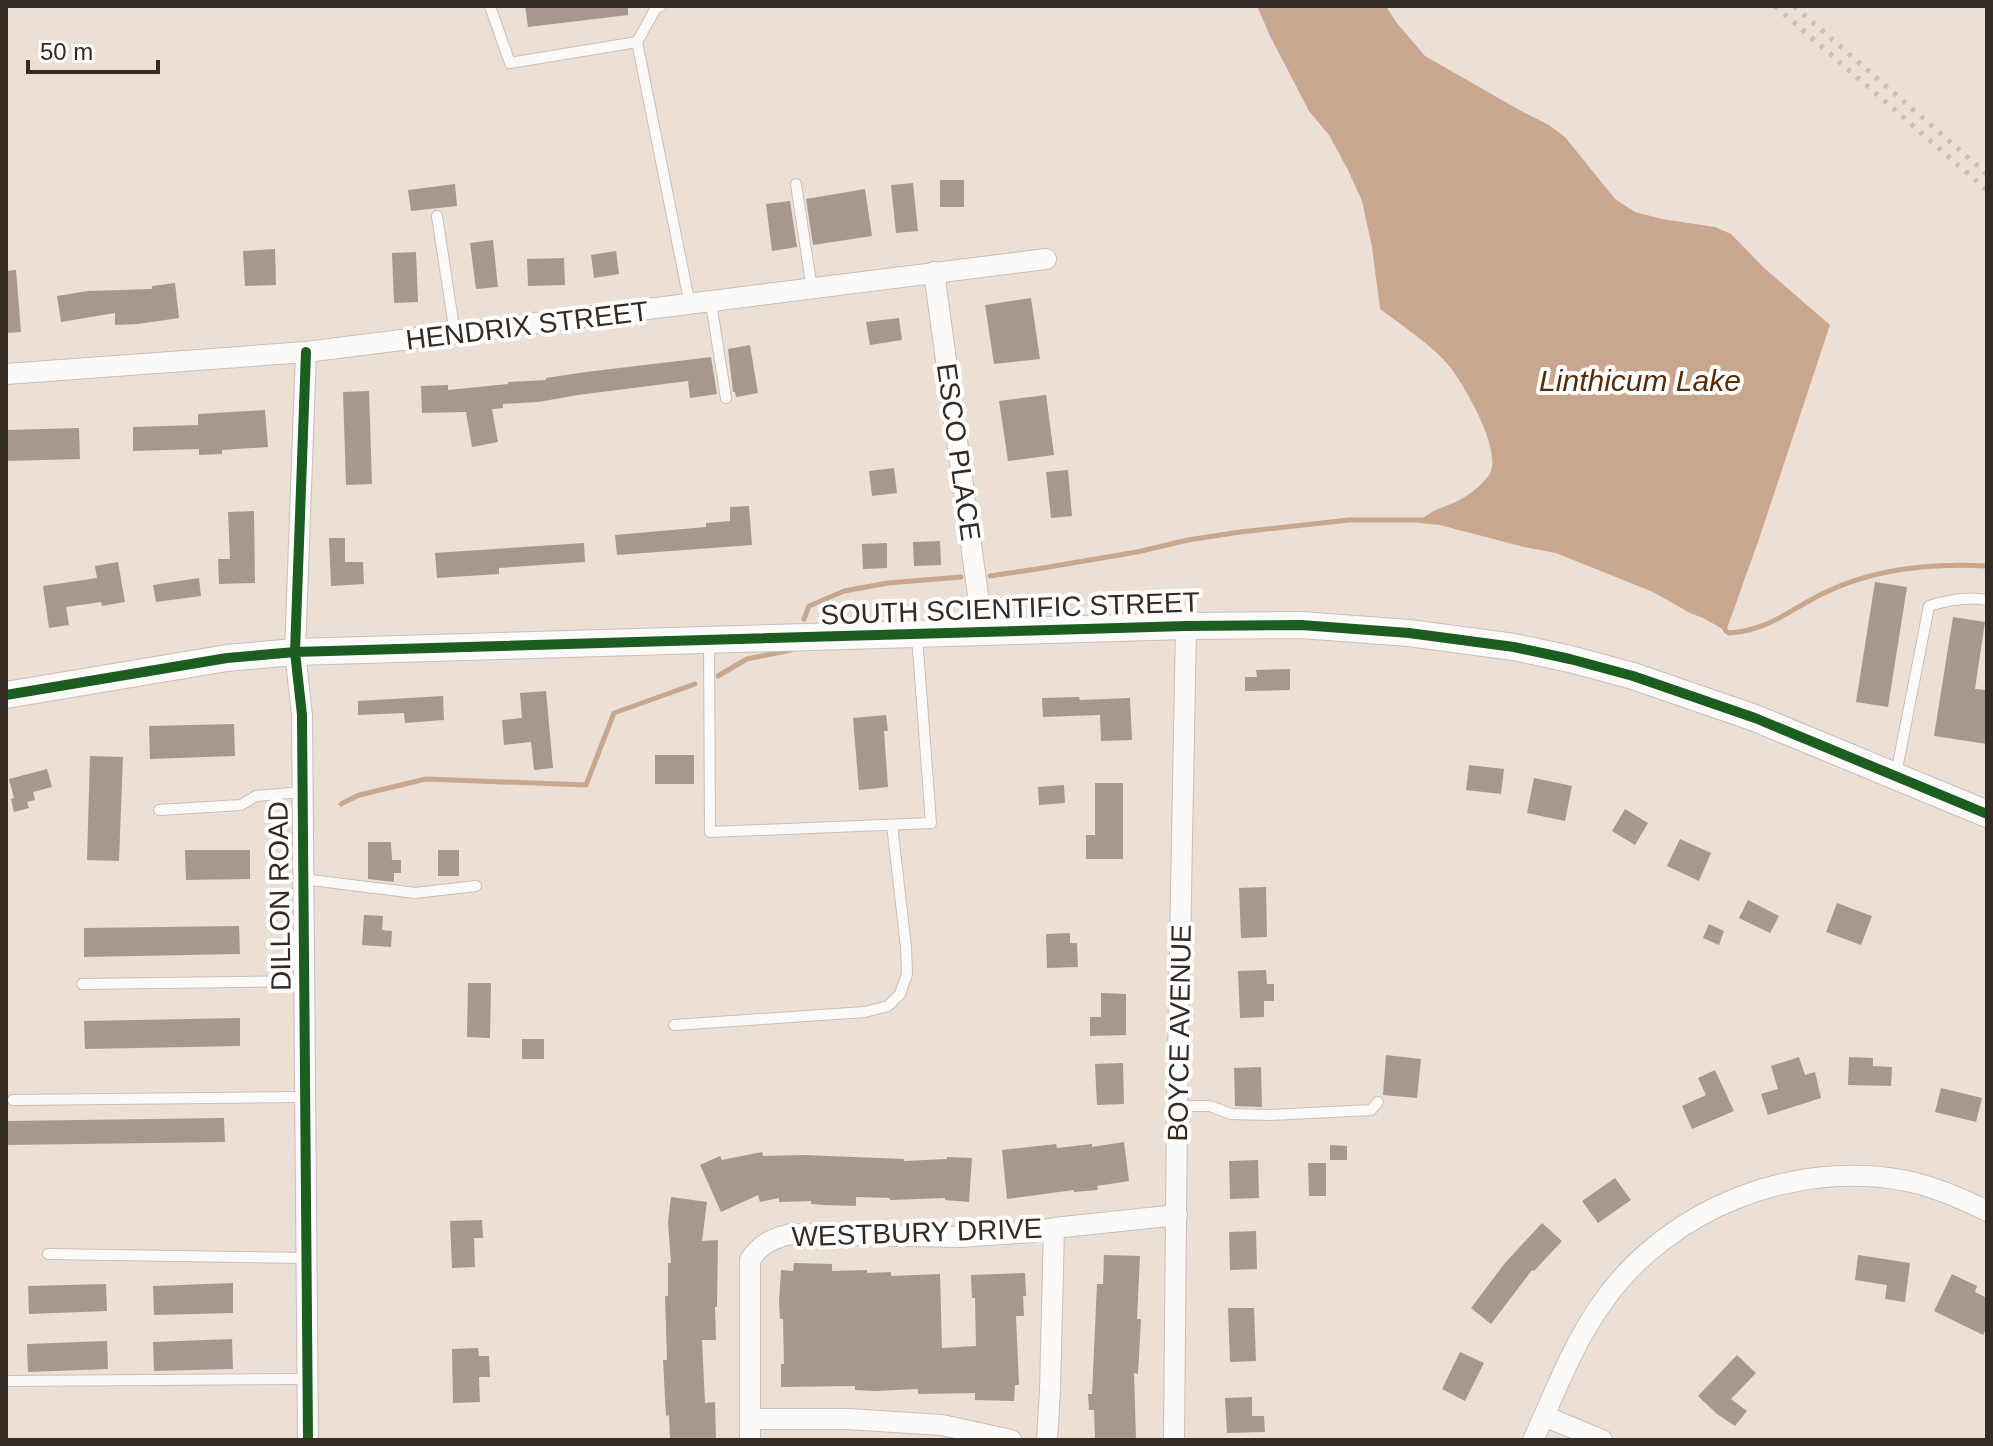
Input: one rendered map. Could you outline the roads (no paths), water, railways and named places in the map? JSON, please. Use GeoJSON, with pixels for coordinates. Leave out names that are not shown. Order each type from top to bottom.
{"type":"FeatureCollection","features":[{"type":"Feature","properties":{"kind":"street","name":"HENDRIX STREET"},"geometry":{"type":"LineString","coordinates":[[6,374],[306,352],[1046,259]]}},
{"type":"Feature","properties":{"kind":"street","name":"ESCO PLACE"},"geometry":{"type":"LineString","coordinates":[[934,272],[983,632]]}},
{"type":"Feature","properties":{"kind":"street","name":"DILLON ROAD"},"geometry":{"type":"LineString","coordinates":[[306,352],[295,652],[302,715],[308,1440]]}},
{"type":"Feature","properties":{"kind":"street","name":"SOUTH SCIENTIFIC STREET"},"geometry":{"type":"LineString","coordinates":[[6,695],[227,658],[295,652],[1301,625],[1409,633],[1514,647],[1633,676],[1755,718],[1987,814]]}},
{"type":"Feature","properties":{"kind":"street","name":"BOYCE AVENUE"},"geometry":{"type":"LineString","coordinates":[[1174,1440],[1186,626]]}},
{"type":"Feature","properties":{"kind":"street"},"geometry":{"type":"LineString","coordinates":[[1533,1440],[1584,1330],[1605,1299],[1628,1270],[1655,1245],[1718,1206],[1795,1181],[1830,1176],[1865,1176],[1906,1181],[1935,1189],[1987,1211]]}},
{"type":"Feature","properties":{"kind":"street","name":"WESTBURY DRIVE"},"geometry":{"type":"LineString","coordinates":[[750,1430],[750,1260],[755,1252],[776,1237],[791,1234],[960,1237],[1177,1215]]}},
{"type":"Feature","properties":{"kind":"street"},"geometry":{"type":"LineString","coordinates":[[1047,1440],[1054,1228]]}},
{"type":"Feature","properties":{"kind":"street"},"geometry":{"type":"LineString","coordinates":[[1544,1416],[1602,1440]]}},
{"type":"Feature","properties":{"kind":"street"},"geometry":{"type":"LineString","coordinates":[[750,1430],[848,1419],[942,1425],[1011,1440]]}},
{"type":"Feature","properties":{"kind":"lane"},"geometry":{"type":"LineString","coordinates":[[490,6],[510,63],[637,42]]}},
{"type":"Feature","properties":{"kind":"lane"},"geometry":{"type":"LineString","coordinates":[[657,7],[637,42],[700,304],[726,398]]}},
{"type":"Feature","properties":{"kind":"lane"},"geometry":{"type":"LineString","coordinates":[[796,184],[812,289]]}},
{"type":"Feature","properties":{"kind":"lane"},"geometry":{"type":"LineString","coordinates":[[437,216],[455,334]]}},
{"type":"Feature","properties":{"kind":"lane"},"geometry":{"type":"LineString","coordinates":[[1895,776],[1929,606],[1946,600],[1987,600]]}},
{"type":"Feature","properties":{"kind":"lane"},"geometry":{"type":"LineString","coordinates":[[709,640],[710,832],[931,823],[916,634]]}},
{"type":"Feature","properties":{"kind":"lane"},"geometry":{"type":"LineString","coordinates":[[159,810],[241,805],[256,796],[302,792]]}},
{"type":"Feature","properties":{"kind":"lane"},"geometry":{"type":"LineString","coordinates":[[674,1025],[865,1012],[888,1006],[900,994],[907,974],[892,825]]}},
{"type":"Feature","properties":{"kind":"lane"},"geometry":{"type":"LineString","coordinates":[[303,879],[415,893],[476,886]]}},
{"type":"Feature","properties":{"kind":"lane"},"geometry":{"type":"LineString","coordinates":[[82,984],[304,981]]}},
{"type":"Feature","properties":{"kind":"lane"},"geometry":{"type":"LineString","coordinates":[[13,1100],[305,1097]]}},
{"type":"Feature","properties":{"kind":"lane"},"geometry":{"type":"LineString","coordinates":[[1177,1106],[1210,1106],[1231,1114],[1270,1115],[1371,1110],[1378,1102]]}},
{"type":"Feature","properties":{"kind":"lane"},"geometry":{"type":"LineString","coordinates":[[48,1254],[307,1258]]}},
{"type":"Feature","properties":{"kind":"lane"},"geometry":{"type":"LineString","coordinates":[[6,1381],[308,1379]]}},
{"type":"Feature","properties":{"kind":"water","name":"Linthicum Lake"},"geometry":{"type":"Polygon","coordinates":[[[1257,6],[1386,6],[1425,56],[1565,137],[1615,199],[1635,212],[1715,227],[1731,234],[1764,268],[1830,325],[1726,631],[1653,592],[1556,553],[1440,525],[1419,523],[1431,512],[1470,494],[1489,475],[1492,465],[1487,436],[1473,404],[1451,368],[1427,344],[1380,309],[1362,201],[1329,135],[1309,111],[1257,6]]]}},
{"type":"Feature","properties":{"kind":"waterway"},"geometry":{"type":"LineString","coordinates":[[990,576],[1240,532],[1349,520],[1425,520]]}},
{"type":"Feature","properties":{"kind":"waterway"},"geometry":{"type":"LineString","coordinates":[[1724,627],[1729,633],[1756,628],[1843,585],[1883,573],[1925,567],[1987,566]]}},
{"type":"Feature","properties":{"kind":"waterway"},"geometry":{"type":"LineString","coordinates":[[804,619],[809,606],[844,591],[888,583],[961,577]]}},
{"type":"Feature","properties":{"kind":"waterway"},"geometry":{"type":"LineString","coordinates":[[718,676],[747,659],[791,650]]}},
{"type":"Feature","properties":{"kind":"waterway"},"geometry":{"type":"LineString","coordinates":[[341,804],[359,795],[426,779],[586,785],[614,713],[695,684]]}},
{"type":"Feature","properties":{"kind":"railway"},"geometry":{"type":"LineString","coordinates":[[1775,6],[1987,190]]}},
{"type":"Feature","properties":{"kind":"railway"},"geometry":{"type":"LineString","coordinates":[[1794,6],[1987,174]]}}]}
